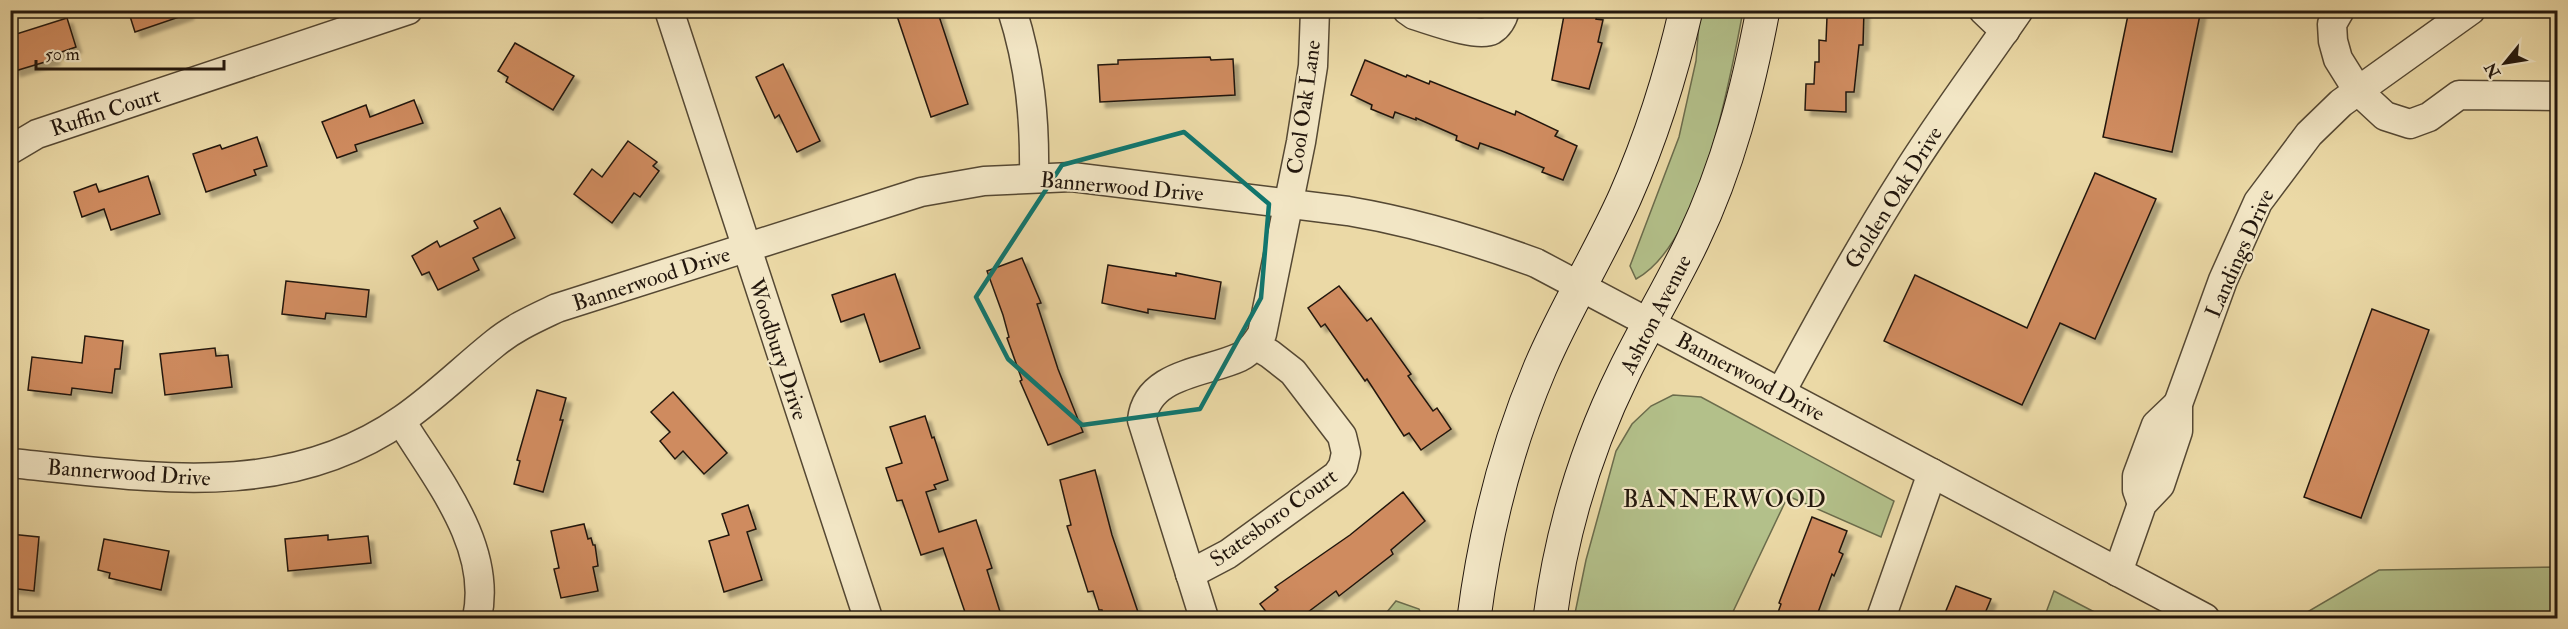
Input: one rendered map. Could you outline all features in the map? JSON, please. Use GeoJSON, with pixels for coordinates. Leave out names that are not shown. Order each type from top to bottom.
{"type":"FeatureCollection","features":[{"type":"Feature","properties":{"kind":"main road"},"geometry":{"type":"LineString","coordinates":[[1474,618],[1495,499],[1512,444],[1540,368],[1579,285],[1624,199],[1651,136],[1672,71],[1686,10]]}},
{"type":"Feature","properties":{"kind":"main road","name":"Ashton Avenue"},"geometry":{"type":"LineString","coordinates":[[1550,618],[1569,520],[1593,445],[1623,375],[1693,240],[1715,187],[1750,77],[1763,10]]}},
{"type":"Feature","properties":{"kind":"street","name":"Ruffin Court"},"geometry":{"type":"LineString","coordinates":[[10,150],[37,134],[408,10]]}},
{"type":"Feature","properties":{"kind":"street","name":"Woodbury Drive"},"geometry":{"type":"LineString","coordinates":[[669,10],[868,618]]}},
{"type":"Feature","properties":{"kind":"street"},"geometry":{"type":"LineString","coordinates":[[1012,10],[1030,77],[1035,127],[1034,177]]}},
{"type":"Feature","properties":{"kind":"street","name":"Cool Oak Lane"},"geometry":{"type":"LineString","coordinates":[[1289,204],[1313,66],[1315,10]]}},
{"type":"Feature","properties":{"kind":"street"},"geometry":{"type":"LineString","coordinates":[[1407,10],[1414,15],[1480,33],[1492,30],[1502,21],[1505,10]]}},
{"type":"Feature","properties":{"kind":"street"},"geometry":{"type":"LineString","coordinates":[[1983,10],[2012,21]]}},
{"type":"Feature","properties":{"kind":"street"},"geometry":{"type":"LineString","coordinates":[[2340,10],[2332,24],[2333,41],[2338,59],[2358,91],[2385,116],[2410,124],[2429,117],[2459,95],[2558,96]]}},
{"type":"Feature","properties":{"kind":"street","name":"Landings Drive"},"geometry":{"type":"LineString","coordinates":[[2118,572],[2142,504],[2137,490],[2137,476],[2156,425],[2178,404],[2223,280],[2258,201],[2309,134],[2341,103],[2471,10]]}},
{"type":"Feature","properties":{"kind":"street","name":"Golden Oak Drive"},"geometry":{"type":"LineString","coordinates":[[1781,392],[1843,277],[1886,206],[1954,100],[2012,21]]}},
{"type":"Feature","properties":{"kind":"street","name":"Bannerwood Drive"},"geometry":{"type":"LineString","coordinates":[[10,463],[161,478],[231,478],[266,474],[310,464],[352,448],[401,421],[436,395],[496,342],[529,321],[557,308],[921,192],[984,181],[1072,177],[1393,219],[1465,237],[1536,263],[2205,618]]}},
{"type":"Feature","properties":{"kind":"street"},"geometry":{"type":"LineString","coordinates":[[1255,345],[1265,324],[1289,204]]}},
{"type":"Feature","properties":{"kind":"street","name":"Statesboro Court"},"geometry":{"type":"LineString","coordinates":[[1190,574],[1228,554],[1337,475],[1343,466],[1346,453],[1342,436],[1293,372],[1255,345],[1242,356],[1166,384],[1150,396],[1143,409],[1142,420],[1190,574],[1204,618]]}},
{"type":"Feature","properties":{"kind":"street"},"geometry":{"type":"LineString","coordinates":[[2142,504],[2161,501],[2178,491],[2196,436],[2191,419],[2178,404]]}},
{"type":"Feature","properties":{"kind":"street"},"geometry":{"type":"LineString","coordinates":[[401,421],[464,525],[474,554],[480,593],[477,618]]}},
{"type":"Feature","properties":{"kind":"street"},"geometry":{"type":"LineString","coordinates":[[1881,618],[1932,473]]}},
{"type":"Feature","properties":{"kind":"highlighted area"},"geometry":{"type":"Polygon","coordinates":[[[1184,132],[1269,204],[1261,298],[1200,409],[1082,425],[1008,359],[976,297],[1062,165],[1184,132]]]}},
{"type":"Feature","properties":{"kind":"green space"},"geometry":{"type":"Polygon","coordinates":[[[1700,11],[1743,11],[1721,117],[1695,197],[1678,232],[1659,260],[1636,279],[1630,266],[1679,137],[1696,61],[1700,11]]]}},
{"type":"Feature","properties":{"kind":"green space"},"geometry":{"type":"Polygon","coordinates":[[[1673,395],[1701,397],[1894,501],[1881,537],[1788,496],[1730,618],[1574,618],[1586,560],[1616,451],[1632,424],[1651,406],[1673,395]]]}},
{"type":"Feature","properties":{"kind":"green space"},"geometry":{"type":"Polygon","coordinates":[[[2557,567],[2557,618],[2297,618],[2379,570],[2557,567]]]}},
{"type":"Feature","properties":{"kind":"green space"},"geometry":{"type":"Polygon","coordinates":[[[2054,591],[2106,618],[2044,618],[2054,591]]]}},
{"type":"Feature","properties":{"kind":"green space"},"geometry":{"type":"Polygon","coordinates":[[[1396,601],[1419,609],[1423,618],[1382,618],[1396,601]]]}},
{"type":"Feature","properties":{"kind":"building"},"geometry":{"type":"Polygon","coordinates":[[[128,10],[188,10],[188,14],[135,32],[128,10]]]}},
{"type":"Feature","properties":{"kind":"building"},"geometry":{"type":"Polygon","coordinates":[[[895,10],[937,10],[968,104],[931,117],[895,10]]]}},
{"type":"Feature","properties":{"kind":"building"},"geometry":{"type":"Polygon","coordinates":[[[1565,10],[1598,10],[1596,19],[1603,20],[1598,42],[1602,43],[1589,89],[1552,80],[1565,10]]]}},
{"type":"Feature","properties":{"kind":"building"},"geometry":{"type":"Polygon","coordinates":[[[1831,10],[1864,10],[1863,45],[1859,45],[1854,92],[1846,92],[1846,112],[1805,110],[1806,84],[1814,84],[1815,62],[1819,62],[1819,40],[1826,41],[1827,17],[1831,17],[1831,10]]]}},
{"type":"Feature","properties":{"kind":"building"},"geometry":{"type":"Polygon","coordinates":[[[2129,10],[2201,10],[2172,152],[2103,137],[2129,10]]]}},
{"type":"Feature","properties":{"kind":"building"},"geometry":{"type":"Polygon","coordinates":[[[67,18],[76,47],[53,55],[55,59],[15,71],[10,57],[10,36],[67,18]]]}},
{"type":"Feature","properties":{"kind":"building"},"geometry":{"type":"Polygon","coordinates":[[[515,43],[574,76],[553,110],[506,82],[508,77],[498,71],[515,43]]]}},
{"type":"Feature","properties":{"kind":"building"},"geometry":{"type":"Polygon","coordinates":[[[1210,57],[1211,60],[1233,59],[1235,95],[1100,102],[1098,65],[1118,64],[1118,60],[1210,57]]]}},
{"type":"Feature","properties":{"kind":"building"},"geometry":{"type":"Polygon","coordinates":[[[1365,60],[1406,77],[1407,75],[1429,84],[1430,81],[1515,115],[1516,111],[1558,131],[1555,136],[1577,146],[1563,180],[1542,172],[1544,168],[1502,151],[1480,143],[1478,149],[1456,140],[1457,136],[1416,118],[1416,120],[1395,112],[1393,118],[1371,109],[1372,105],[1351,95],[1365,60]]]}},
{"type":"Feature","properties":{"kind":"building"},"geometry":{"type":"Polygon","coordinates":[[[783,64],[820,141],[797,152],[779,115],[775,118],[756,77],[783,64]]]}},
{"type":"Feature","properties":{"kind":"building"},"geometry":{"type":"Polygon","coordinates":[[[414,100],[423,123],[355,145],[357,151],[337,158],[322,122],[366,105],[370,117],[414,100]]]}},
{"type":"Feature","properties":{"kind":"building"},"geometry":{"type":"Polygon","coordinates":[[[257,137],[267,166],[254,170],[256,175],[206,192],[193,154],[220,145],[222,149],[257,137]]]}},
{"type":"Feature","properties":{"kind":"building"},"geometry":{"type":"Polygon","coordinates":[[[628,141],[657,162],[653,166],[659,171],[640,197],[634,193],[612,223],[574,194],[592,169],[602,177],[628,141]]]}},
{"type":"Feature","properties":{"kind":"building"},"geometry":{"type":"Polygon","coordinates":[[[2095,173],[2156,199],[2095,339],[2060,323],[2022,405],[1884,341],[1915,275],[2027,328],[2095,173]]]}},
{"type":"Feature","properties":{"kind":"building"},"geometry":{"type":"Polygon","coordinates":[[[148,176],[160,214],[111,230],[104,209],[82,217],[74,192],[96,184],[99,192],[148,176]]]}},
{"type":"Feature","properties":{"kind":"building"},"geometry":{"type":"Polygon","coordinates":[[[500,208],[515,238],[473,258],[479,270],[438,290],[429,272],[422,275],[412,256],[437,241],[440,247],[478,228],[474,221],[500,208]]]}},
{"type":"Feature","properties":{"kind":"building"},"geometry":{"type":"Polygon","coordinates":[[[1022,258],[1041,303],[1037,304],[1058,369],[1083,432],[1048,445],[1020,381],[1022,380],[1007,338],[1009,337],[1003,315],[987,271],[1022,258]]]}},
{"type":"Feature","properties":{"kind":"building"},"geometry":{"type":"Polygon","coordinates":[[[1108,265],[1176,276],[1176,273],[1221,282],[1215,319],[1148,309],[1148,313],[1102,303],[1108,265]]]}},
{"type":"Feature","properties":{"kind":"building"},"geometry":{"type":"Polygon","coordinates":[[[895,274],[920,348],[880,362],[864,314],[841,322],[832,295],[895,274]]]}},
{"type":"Feature","properties":{"kind":"building"},"geometry":{"type":"Polygon","coordinates":[[[286,281],[369,290],[366,317],[326,313],[325,319],[282,314],[286,281]]]}},
{"type":"Feature","properties":{"kind":"building"},"geometry":{"type":"Polygon","coordinates":[[[1339,286],[1367,321],[1371,318],[1411,374],[1408,376],[1433,411],[1437,408],[1451,429],[1421,450],[1409,433],[1404,436],[1367,379],[1365,381],[1325,324],[1321,327],[1308,308],[1339,286]]]}},
{"type":"Feature","properties":{"kind":"building"},"geometry":{"type":"Polygon","coordinates":[[[2372,309],[2429,330],[2361,518],[2304,497],[2372,309]]]}},
{"type":"Feature","properties":{"kind":"building"},"geometry":{"type":"Polygon","coordinates":[[[85,336],[123,341],[120,369],[115,369],[112,393],[72,388],[71,395],[28,390],[32,357],[82,363],[85,336]]]}},
{"type":"Feature","properties":{"kind":"building"},"geometry":{"type":"Polygon","coordinates":[[[215,348],[216,356],[228,355],[232,387],[165,395],[160,354],[215,348]]]}},
{"type":"Feature","properties":{"kind":"building"},"geometry":{"type":"Polygon","coordinates":[[[537,390],[566,398],[560,420],[563,420],[543,492],[514,484],[520,461],[517,460],[537,390]]]}},
{"type":"Feature","properties":{"kind":"building"},"geometry":{"type":"Polygon","coordinates":[[[673,392],[727,453],[704,474],[683,451],[675,459],[660,441],[670,432],[651,412],[673,392]]]}},
{"type":"Feature","properties":{"kind":"building"},"geometry":{"type":"Polygon","coordinates":[[[925,416],[948,480],[934,485],[936,489],[926,492],[939,532],[976,520],[992,568],[987,570],[1002,618],[967,618],[943,548],[921,555],[902,500],[897,501],[886,468],[902,463],[890,427],[925,416]]]}},
{"type":"Feature","properties":{"kind":"building"},"geometry":{"type":"Polygon","coordinates":[[[1095,470],[1112,535],[1140,618],[1104,618],[1093,591],[1088,592],[1067,526],[1071,525],[1060,480],[1095,470]]]}},
{"type":"Feature","properties":{"kind":"building"},"geometry":{"type":"Polygon","coordinates":[[[1403,492],[1425,521],[1391,550],[1393,554],[1339,596],[1336,591],[1300,618],[1271,618],[1260,604],[1278,590],[1275,587],[1350,535],[1403,492]]]}},
{"type":"Feature","properties":{"kind":"building"},"geometry":{"type":"Polygon","coordinates":[[[748,505],[756,529],[747,532],[762,580],[724,592],[709,541],[729,535],[722,514],[748,505]]]}},
{"type":"Feature","properties":{"kind":"building"},"geometry":{"type":"Polygon","coordinates":[[[1812,517],[1847,531],[1839,552],[1843,554],[1834,576],[1832,574],[1816,618],[1776,618],[1781,604],[1779,603],[1812,517]]]}},
{"type":"Feature","properties":{"kind":"building"},"geometry":{"type":"Polygon","coordinates":[[[584,524],[588,539],[591,538],[595,545],[598,566],[593,567],[598,591],[561,598],[554,569],[559,568],[551,531],[584,524]]]}},
{"type":"Feature","properties":{"kind":"building"},"geometry":{"type":"Polygon","coordinates":[[[10,534],[39,537],[34,591],[10,588],[10,534]]]}},
{"type":"Feature","properties":{"kind":"building"},"geometry":{"type":"Polygon","coordinates":[[[328,535],[328,540],[368,536],[371,563],[288,571],[285,539],[328,535]]]}},
{"type":"Feature","properties":{"kind":"building"},"geometry":{"type":"Polygon","coordinates":[[[104,539],[169,551],[161,590],[109,578],[110,573],[98,570],[104,539]]]}},
{"type":"Feature","properties":{"kind":"building"},"geometry":{"type":"Polygon","coordinates":[[[1956,586],[1991,599],[1983,618],[1943,618],[1956,586]]]}},
{"type":"Feature","properties":{"kind":"district","name":"BANNERWOOD"},"geometry":{"type":"Point","coordinates":[1725,499]}}]}
